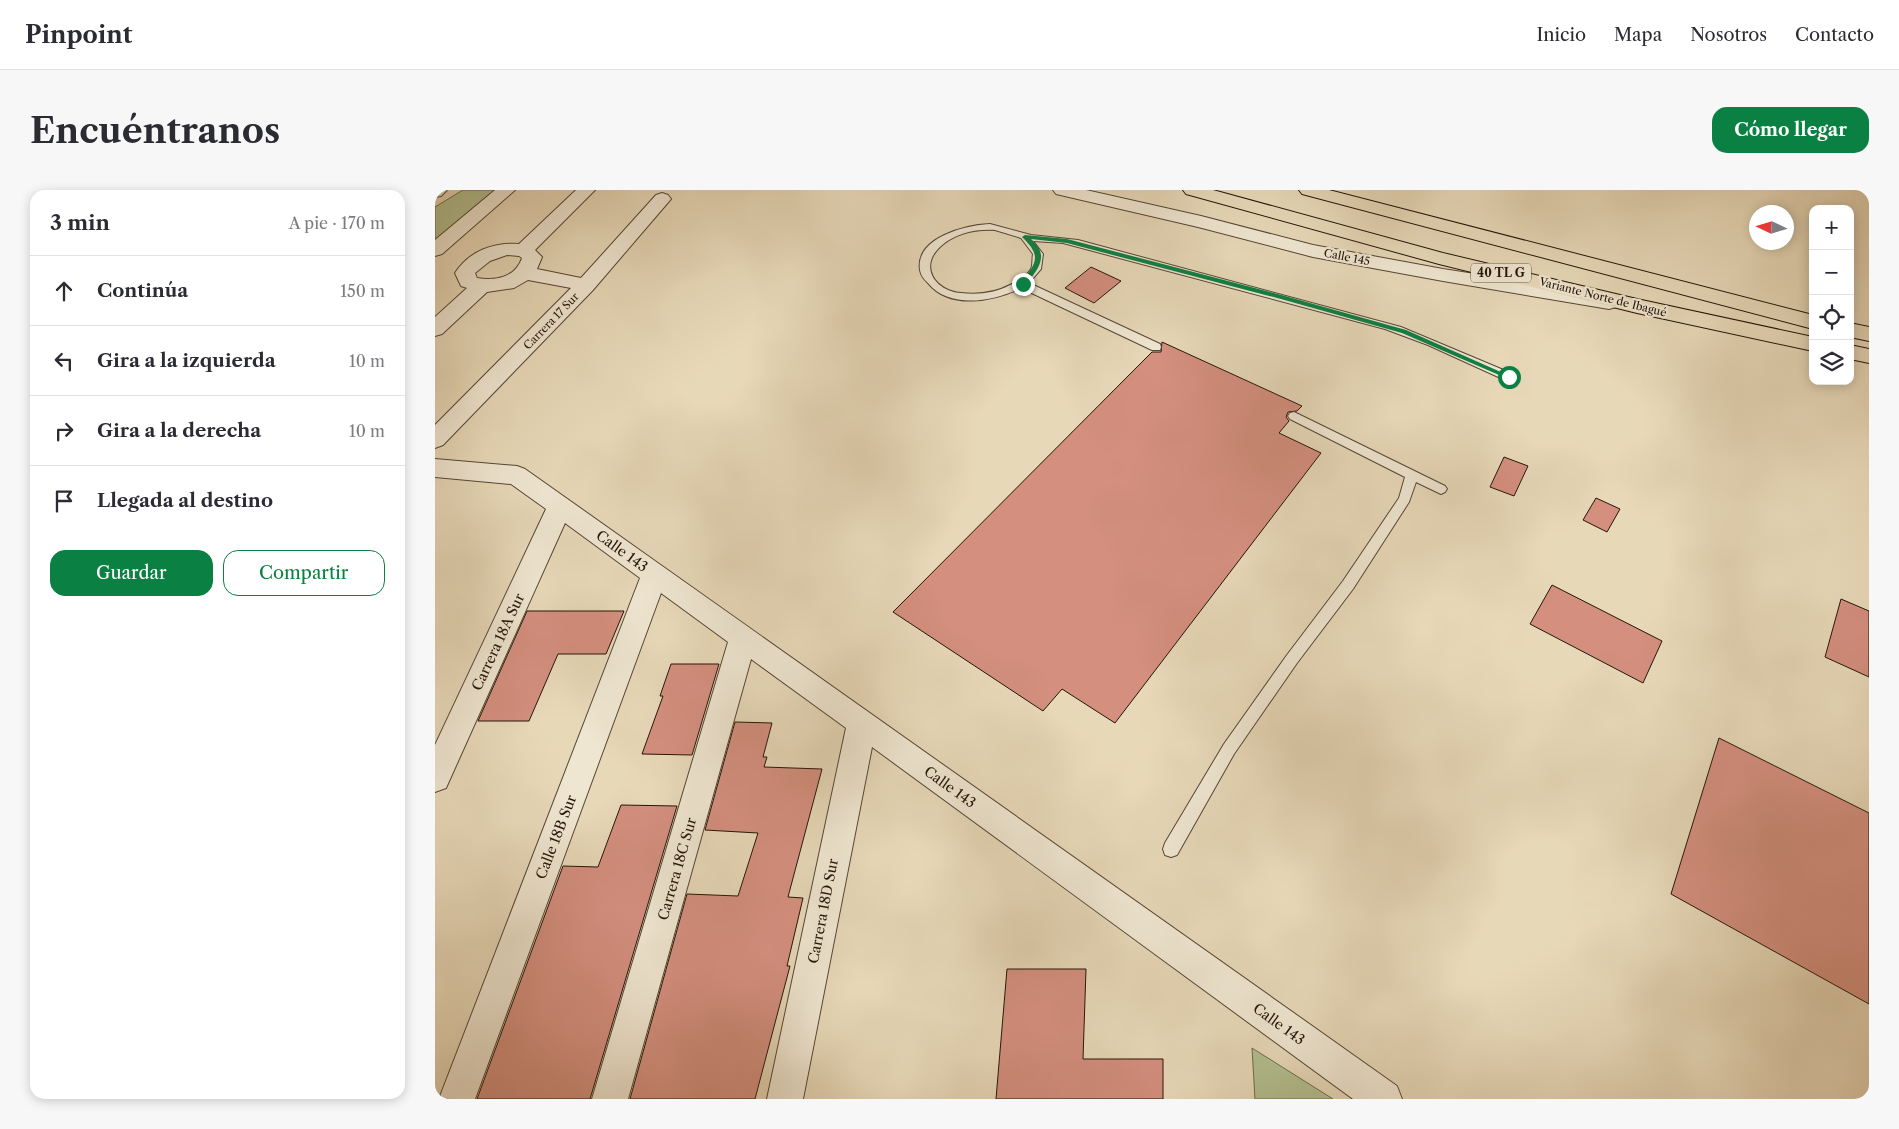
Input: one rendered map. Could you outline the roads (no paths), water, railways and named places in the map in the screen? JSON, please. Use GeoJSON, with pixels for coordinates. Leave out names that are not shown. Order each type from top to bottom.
{"type":"FeatureCollection","features":[{"type":"Feature","properties":{"kind":"highway","name":"Variante Norte de Ibagué"},"geometry":{"type":"LineString","coordinates":[[1192,190],[1439,258],[1637,306],[1809,343]]}},
{"type":"Feature","properties":{"kind":"highway","name":"Variante Norte de Ibagué"},"geometry":{"type":"LineString","coordinates":[[1308,190],[1592,264],[1759,310],[1809,321]]}},
{"type":"Feature","properties":{"kind":"highway"},"geometry":{"type":"LineString","coordinates":[[1854,331],[1869,334]]}},
{"type":"Feature","properties":{"kind":"highway"},"geometry":{"type":"LineString","coordinates":[[1854,353],[1869,356]]}},
{"type":"Feature","properties":{"kind":"street"},"geometry":{"type":"LineString","coordinates":[[435,250],[506,190]]}},
{"type":"Feature","properties":{"kind":"street"},"geometry":{"type":"LineString","coordinates":[[523,250],[586,190]]}},
{"type":"Feature","properties":{"kind":"street","name":"Calle 145"},"geometry":{"type":"LineString","coordinates":[[1062,190],[1201,222],[1313,251],[1443,276],[1637,306]]}},
{"type":"Feature","properties":{"kind":"street","name":"Carrera 17 Sur"},"geometry":{"type":"LineString","coordinates":[[435,439],[586,285],[662,199]]}},
{"type":"Feature","properties":{"kind":"street"},"geometry":{"type":"LineString","coordinates":[[507,249],[523,250],[532,257],[530,268],[519,278],[500,286],[481,287],[468,282],[465,273],[471,264],[489,253],[507,249]]}},
{"type":"Feature","properties":{"kind":"street"},"geometry":{"type":"LineString","coordinates":[[435,258],[471,264]]}},
{"type":"Feature","properties":{"kind":"street"},"geometry":{"type":"LineString","coordinates":[[525,273],[586,285]]}},
{"type":"Feature","properties":{"kind":"street"},"geometry":{"type":"LineString","coordinates":[[435,329],[481,287]]}},
{"type":"Feature","properties":{"kind":"street","name":"Calle 143"},"geometry":{"type":"LineString","coordinates":[[435,468],[517,475],[1384,1099]]}},
{"type":"Feature","properties":{"kind":"street","name":"Carrera 18A Sur"},"geometry":{"type":"LineString","coordinates":[[435,778],[560,506]]}},
{"type":"Feature","properties":{"kind":"street","name":"Calle 18B Sur"},"geometry":{"type":"LineString","coordinates":[[457,1099],[655,574]]}},
{"type":"Feature","properties":{"kind":"street","name":"Carrera 18C Sur"},"geometry":{"type":"LineString","coordinates":[[610,1099],[743,638]]}},
{"type":"Feature","properties":{"kind":"street","name":"Carrera 18D Sur"},"geometry":{"type":"LineString","coordinates":[[785,1099],[861,723]]}},
{"type":"Feature","properties":{"kind":"lane"},"geometry":{"type":"LineString","coordinates":[[993,227],[1011,230],[1025,237],[1033,243],[1037,251],[1039,259],[1037,268],[1023,284],[1006,292],[987,297],[967,297],[948,293],[934,285],[926,275],[925,263],[930,251],[941,240],[956,232],[974,228],[993,227]]}},
{"type":"Feature","properties":{"kind":"lane"},"geometry":{"type":"LineString","coordinates":[[1025,237],[1067,241],[1404,332],[1509,377]]}},
{"type":"Feature","properties":{"kind":"lane"},"geometry":{"type":"LineString","coordinates":[[1023,284],[1156,348]]}},
{"type":"Feature","properties":{"kind":"lane"},"geometry":{"type":"LineString","coordinates":[[1293,416],[1441,489]]}},
{"type":"Feature","properties":{"kind":"lane"},"geometry":{"type":"LineString","coordinates":[[1171,849],[1234,742],[1286,667],[1347,585],[1405,499],[1412,475]]}}]}
